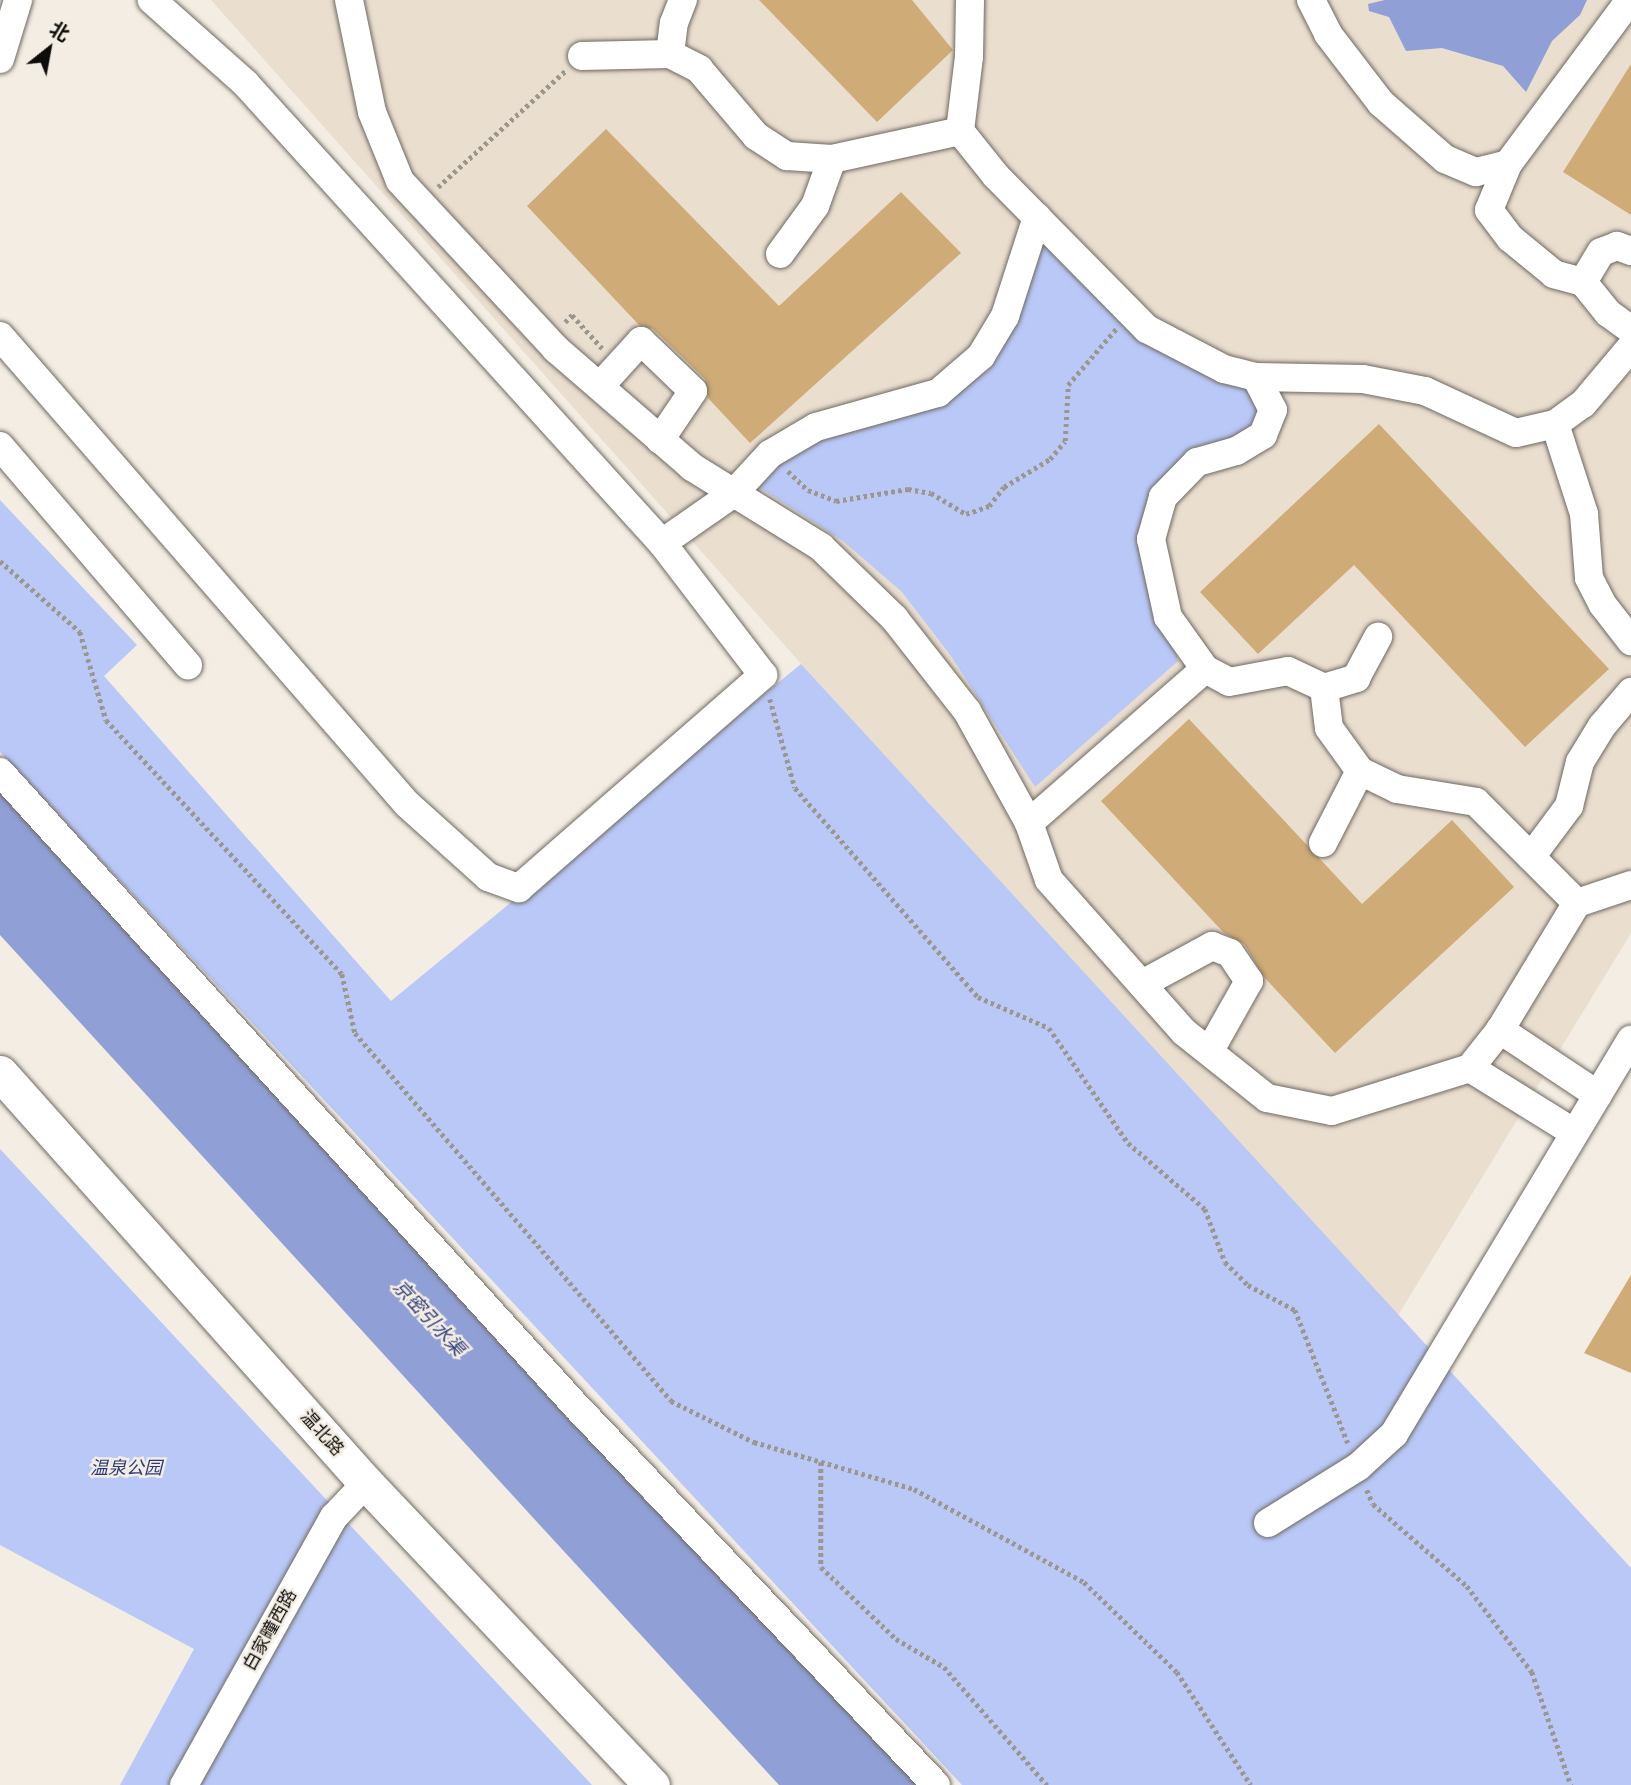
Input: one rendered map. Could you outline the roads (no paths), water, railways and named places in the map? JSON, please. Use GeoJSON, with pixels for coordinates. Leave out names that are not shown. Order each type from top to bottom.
{"type":"FeatureCollection","features":[{"type":"Feature","properties":{"kind":"main road","name":"温北路"},"geometry":{"type":"LineString","coordinates":[[0,1073],[366,1483],[652,1785]]}},
{"type":"Feature","properties":{"kind":"street"},"geometry":{"type":"LineString","coordinates":[[0,59],[18,0]]}},
{"type":"Feature","properties":{"kind":"street"},"geometry":{"type":"LineString","coordinates":[[0,336],[407,804],[488,877],[519,888],[763,675],[662,543],[245,83],[152,0]]}},
{"type":"Feature","properties":{"kind":"street"},"geometry":{"type":"LineString","coordinates":[[349,0],[372,112],[400,181],[556,349],[660,440],[733,493],[821,547],[894,618],[967,710],[1029,823],[1049,880],[1184,1031],[1267,1098],[1332,1111],[1470,1068],[1500,1030],[1577,903],[1631,885]]}},
{"type":"Feature","properties":{"kind":"street"},"geometry":{"type":"LineString","coordinates":[[670,54],[674,23],[683,0]]}},
{"type":"Feature","properties":{"kind":"street"},"geometry":{"type":"LineString","coordinates":[[970,0],[969,57],[960,131],[1037,217],[1147,329],[1224,369],[1256,377],[1363,379],[1425,391],[1516,433],[1555,424],[1583,404],[1631,347]]}},
{"type":"Feature","properties":{"kind":"street"},"geometry":{"type":"LineString","coordinates":[[1311,0],[1328,34],[1381,103],[1445,159],[1476,172],[1508,164]]}},
{"type":"Feature","properties":{"kind":"street"},"geometry":{"type":"LineString","coordinates":[[1630,0],[1508,164],[1489,210],[1510,238],[1554,274],[1583,282],[1608,313],[1631,330]]}},
{"type":"Feature","properties":{"kind":"street"},"geometry":{"type":"LineString","coordinates":[[582,56],[670,54],[699,69],[756,136],[787,156],[832,159],[960,131]]}},
{"type":"Feature","properties":{"kind":"street"},"geometry":{"type":"LineString","coordinates":[[780,254],[816,206],[832,159]]}},
{"type":"Feature","properties":{"kind":"street"},"geometry":{"type":"LineString","coordinates":[[662,543],[733,493],[770,454],[816,427],[938,393],[981,356],[1006,316],[1037,217]]}},
{"type":"Feature","properties":{"kind":"street"},"geometry":{"type":"LineString","coordinates":[[1583,282],[1601,252],[1617,246],[1631,251]]}},
{"type":"Feature","properties":{"kind":"street"},"geometry":{"type":"LineString","coordinates":[[600,387],[641,341],[693,391],[660,440]]}},
{"type":"Feature","properties":{"kind":"street"},"geometry":{"type":"LineString","coordinates":[[1256,377],[1273,411],[1264,435],[1236,451],[1197,462],[1163,497],[1151,539],[1168,617],[1205,669],[1229,682],[1288,671],[1324,688],[1356,678],[1378,637]]}},
{"type":"Feature","properties":{"kind":"street"},"geometry":{"type":"LineString","coordinates":[[1555,424],[1584,514],[1589,578],[1603,605],[1631,641]]}},
{"type":"Feature","properties":{"kind":"street"},"geometry":{"type":"LineString","coordinates":[[0,446],[188,665]]}},
{"type":"Feature","properties":{"kind":"street"},"geometry":{"type":"LineString","coordinates":[[1029,823],[1205,669]]}},
{"type":"Feature","properties":{"kind":"street"},"geometry":{"type":"LineString","coordinates":[[1324,688],[1329,728],[1360,771],[1397,789],[1476,802],[1577,903]]}},
{"type":"Feature","properties":{"kind":"street"},"geometry":{"type":"LineString","coordinates":[[1531,857],[1569,806],[1580,762],[1602,726],[1631,692]]}},
{"type":"Feature","properties":{"kind":"street"},"geometry":{"type":"LineString","coordinates":[[1323,843],[1360,771]]}},
{"type":"Feature","properties":{"kind":"street"},"geometry":{"type":"LineString","coordinates":[[0,772],[576,1405],[936,1785]]}},
{"type":"Feature","properties":{"kind":"street"},"geometry":{"type":"LineString","coordinates":[[1142,984],[1212,946],[1230,953],[1249,981],[1209,1052]]}},
{"type":"Feature","properties":{"kind":"street"},"geometry":{"type":"LineString","coordinates":[[1500,1030],[1598,1095]]}},
{"type":"Feature","properties":{"kind":"street"},"geometry":{"type":"LineString","coordinates":[[1268,1523],[1358,1467],[1394,1434],[1631,1040]]}},
{"type":"Feature","properties":{"kind":"street"},"geometry":{"type":"LineString","coordinates":[[1470,1068],[1575,1133]]}},
{"type":"Feature","properties":{"kind":"street","name":"白家疃西路"},"geometry":{"type":"LineString","coordinates":[[184,1785],[334,1517],[366,1483]]}},
{"type":"Feature","properties":{"kind":"water"},"geometry":{"type":"Polygon","coordinates":[[[1385,0],[1587,0],[1580,15],[1552,41],[1526,92],[1503,66],[1442,48],[1406,51],[1389,17],[1369,11],[1368,4],[1385,0]]]}},
{"type":"Feature","properties":{"kind":"water","name":"京密引水渠"},"geometry":{"type":"Polygon","coordinates":[[[0,783],[919,1785],[779,1785],[537,1522],[0,935],[0,783]]]}},
{"type":"Feature","properties":{"kind":"park label","name":"温泉公园"},"geometry":{"type":"Point","coordinates":[126,1468]}}]}
